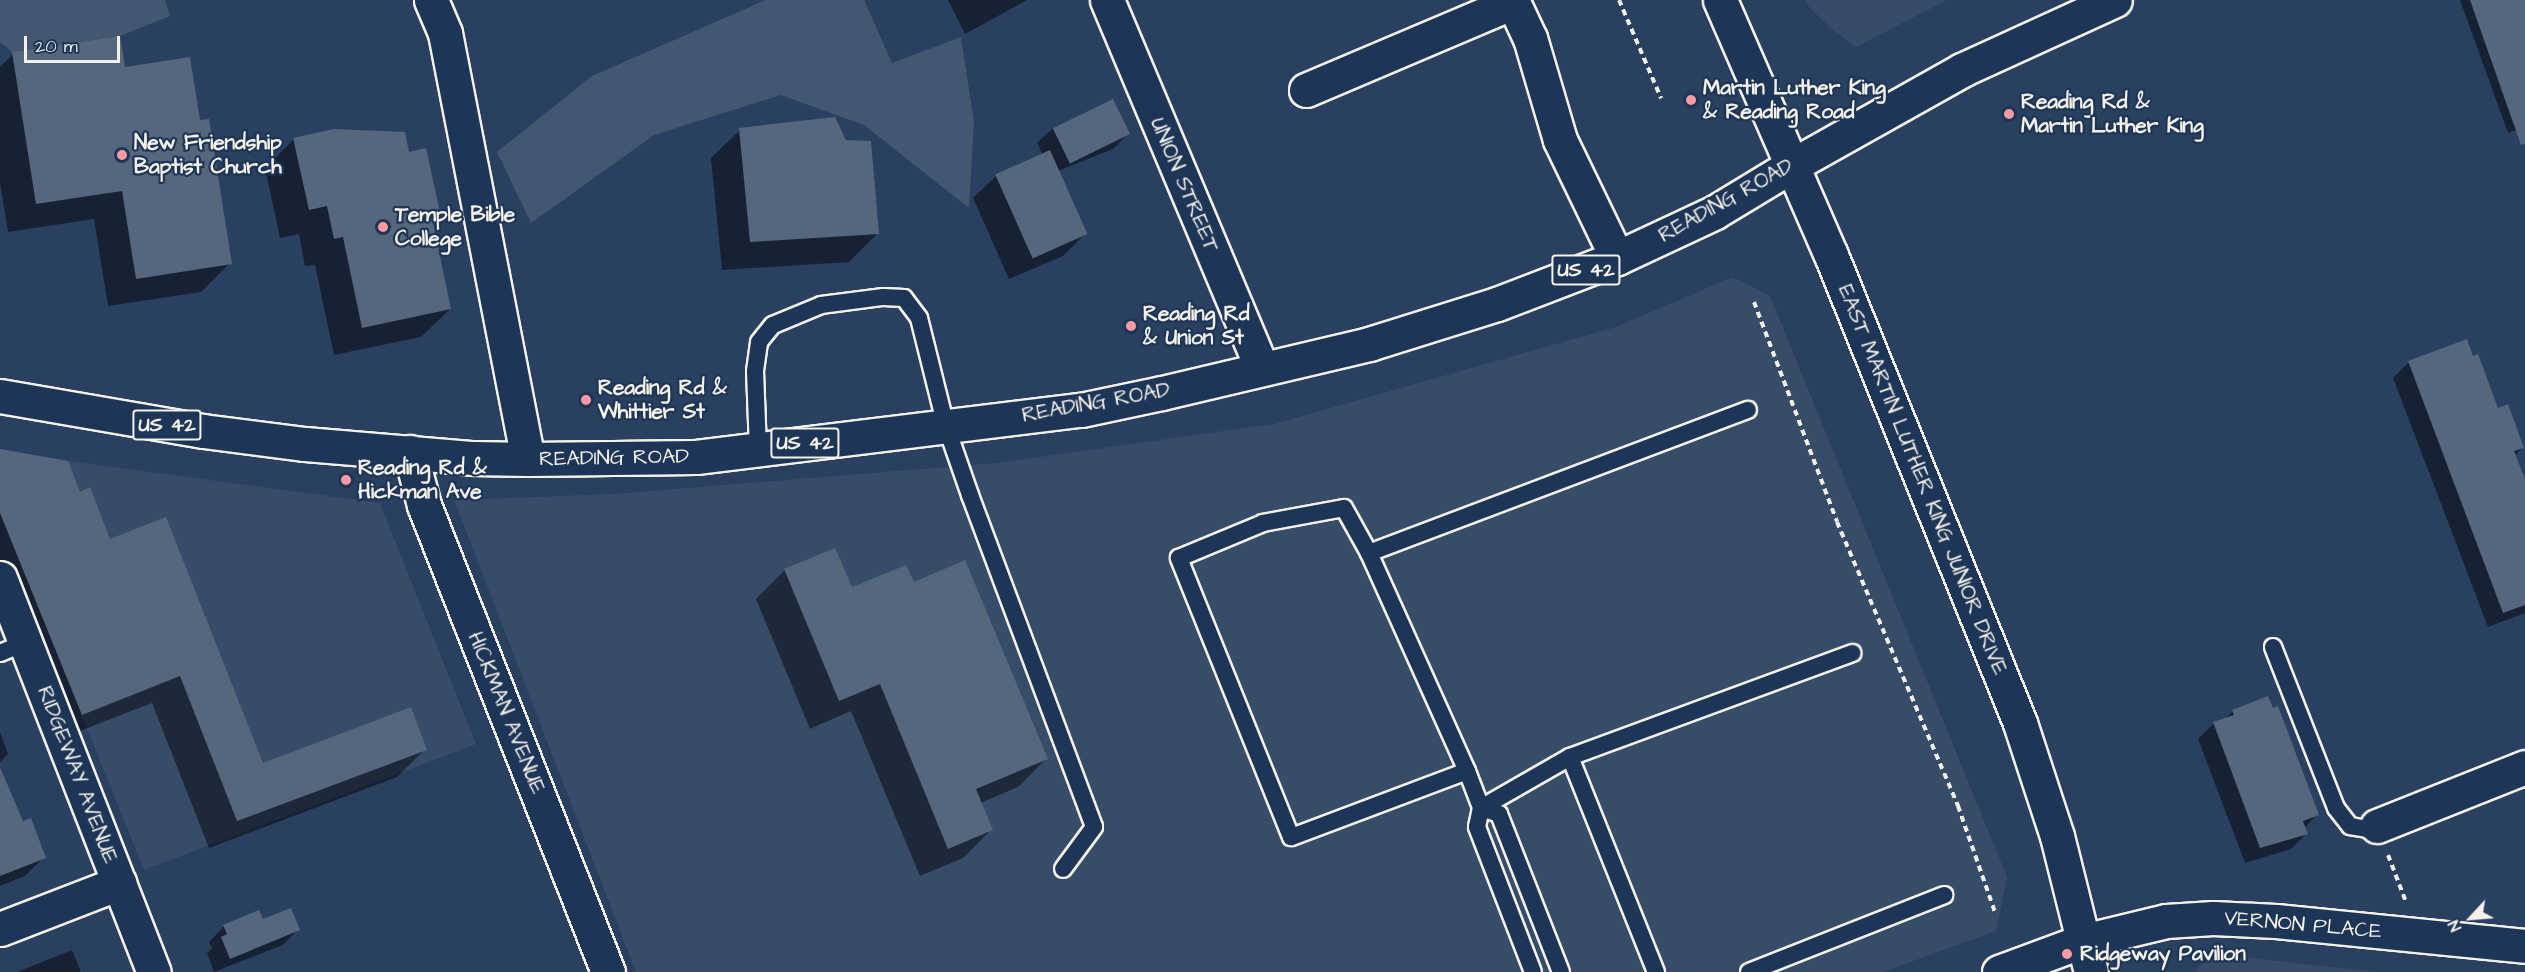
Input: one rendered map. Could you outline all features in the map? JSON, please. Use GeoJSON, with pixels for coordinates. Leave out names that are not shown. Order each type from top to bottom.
{"type":"FeatureCollection","features":[{"type":"Feature","properties":{"kind":"main road"},"geometry":{"type":"LineString","coordinates":[[430,0],[445,33],[528,459]]}},
{"type":"Feature","properties":{"kind":"main road","name":"UNION STREET"},"geometry":{"type":"LineString","coordinates":[[1107,0],[1262,369]]}},
{"type":"Feature","properties":{"kind":"main road","name":"EAST MARTIN LUTHER KING JUNIOR DRIVE"},"geometry":{"type":"LineString","coordinates":[[1720,0],[1831,255],[2020,723],[2057,836],[2087,957]]}},
{"type":"Feature","properties":{"kind":"main road","name":"READING ROAD"},"geometry":{"type":"LineString","coordinates":[[0,396],[203,431],[304,444],[473,458],[528,459],[696,457],[1081,410],[1360,346],[1424,328],[1497,304],[1617,258],[1715,212],[1791,166],[1962,70],[2115,0]]}},
{"type":"Feature","properties":{"kind":"main road"},"geometry":{"type":"LineString","coordinates":[[1306,90],[1515,1],[1530,38],[1560,140],[1617,258]]}},
{"type":"Feature","properties":{"kind":"main road","name":"HICKMAN AVENUE"},"geometry":{"type":"LineString","coordinates":[[410,452],[424,505],[608,972]]}},
{"type":"Feature","properties":{"kind":"main road","name":"RIDGEWAY AVENUE"},"geometry":{"type":"LineString","coordinates":[[0,578],[13,648],[119,883],[154,972]]}},
{"type":"Feature","properties":{"kind":"main road"},"geometry":{"type":"LineString","coordinates":[[2382,839],[2525,767]]}},
{"type":"Feature","properties":{"kind":"main road"},"geometry":{"type":"LineString","coordinates":[[0,929],[119,883]]}},
{"type":"Feature","properties":{"kind":"main road","name":"VERNON PLACE"},"geometry":{"type":"LineString","coordinates":[[1999,972],[2087,957],[2166,921],[2213,918],[2276,921],[2525,946]]}},
{"type":"Feature","properties":{"kind":"lane"},"geometry":{"type":"LineString","coordinates":[[758,449],[755,371],[759,342],[773,325],[821,305],[883,297],[904,298],[919,318],[946,426],[1094,827],[1063,869]]}},
{"type":"Feature","properties":{"kind":"lane"},"geometry":{"type":"LineString","coordinates":[[1369,553],[1748,410]]}},
{"type":"Feature","properties":{"kind":"lane"},"geometry":{"type":"LineString","coordinates":[[1467,771],[1291,837],[1179,558],[1263,523],[1344,508],[1369,553],[1467,771],[1481,808],[1477,827],[1533,972]]}},
{"type":"Feature","properties":{"kind":"lane"},"geometry":{"type":"LineString","coordinates":[[2273,647],[2336,808],[2350,825],[2367,829],[2382,839]]}},
{"type":"Feature","properties":{"kind":"lane"},"geometry":{"type":"LineString","coordinates":[[1481,808],[1570,757],[1852,653]]}},
{"type":"Feature","properties":{"kind":"lane"},"geometry":{"type":"LineString","coordinates":[[1570,757],[1656,972]]}},
{"type":"Feature","properties":{"kind":"lane"},"geometry":{"type":"LineString","coordinates":[[1481,808],[1499,814],[1562,972]]}},
{"type":"Feature","properties":{"kind":"lane"},"geometry":{"type":"LineString","coordinates":[[1749,972],[1944,895]]}},
{"type":"Feature","properties":{"kind":"path"},"geometry":{"type":"LineString","coordinates":[[1619,0],[1661,98]]}},
{"type":"Feature","properties":{"kind":"path"},"geometry":{"type":"LineString","coordinates":[[1754,302],[1837,522],[1958,806],[1996,915]]}},
{"type":"Feature","properties":{"kind":"path"},"geometry":{"type":"LineString","coordinates":[[2382,839],[2408,905]]}},
{"type":"Feature","properties":{"kind":"shaded area"},"geometry":{"type":"Polygon","coordinates":[[[0,0],[165,0],[170,16],[120,36],[12,52],[0,42],[0,0]]]}},
{"type":"Feature","properties":{"kind":"shaded area"},"geometry":{"type":"Polygon","coordinates":[[[766,0],[864,0],[892,63],[961,37],[974,122],[969,208],[864,125],[781,95],[654,135],[531,223],[497,152],[592,76],[766,0]]]}},
{"type":"Feature","properties":{"kind":"shaded area"},"geometry":{"type":"Polygon","coordinates":[[[1806,0],[1947,0],[1856,47],[1835,32],[1809,7],[1806,0]]]}},
{"type":"Feature","properties":{"kind":"shaded area"},"geometry":{"type":"Polygon","coordinates":[[[1733,277],[1770,296],[2007,877],[1996,931],[1883,972],[636,972],[454,500],[614,494],[996,463],[1274,424],[1616,327],[1733,277]]]}},
{"type":"Feature","properties":{"kind":"shaded area"},"geometry":{"type":"Polygon","coordinates":[[[0,449],[68,461],[380,503],[476,744],[144,870],[0,513],[0,449]]]}},
{"type":"Feature","properties":{"kind":"shaded area"},"geometry":{"type":"Polygon","coordinates":[[[2240,957],[2375,972],[2194,972],[2202,964],[2240,957]]]}},
{"type":"Feature","properties":{"kind":"building"},"geometry":{"type":"Polygon","coordinates":[[[2470,0],[2525,0],[2525,144],[2521,145],[2470,0]]]}},
{"type":"Feature","properties":{"kind":"building","name":"New Friendship Baptist Church"},"geometry":{"type":"Polygon","coordinates":[[[120,36],[125,67],[190,57],[200,120],[209,119],[232,264],[136,279],[122,191],[36,204],[12,52],[120,36]]]}},
{"type":"Feature","properties":{"kind":"building"},"geometry":{"type":"Polygon","coordinates":[[[1113,99],[1130,134],[1070,163],[1053,128],[1113,99]]]}},
{"type":"Feature","properties":{"kind":"building"},"geometry":{"type":"Polygon","coordinates":[[[835,117],[846,140],[871,141],[879,234],[750,242],[739,128],[835,117]]]}},
{"type":"Feature","properties":{"kind":"building","name":"Temple Bible College"},"geometry":{"type":"Polygon","coordinates":[[[334,129],[405,132],[409,152],[426,148],[441,217],[432,218],[451,309],[362,328],[343,237],[334,239],[327,206],[309,210],[293,138],[334,129]]]}},
{"type":"Feature","properties":{"kind":"building"},"geometry":{"type":"Polygon","coordinates":[[[1050,150],[1087,234],[1033,258],[995,174],[1050,150]]]}},
{"type":"Feature","properties":{"kind":"building"},"geometry":{"type":"Polygon","coordinates":[[[2467,339],[2473,356],[2478,354],[2498,408],[2508,404],[2524,448],[2514,451],[2525,479],[2525,605],[2503,613],[2408,361],[2467,339]]]}},
{"type":"Feature","properties":{"kind":"building"},"geometry":{"type":"Polygon","coordinates":[[[0,449],[68,461],[80,492],[90,487],[110,539],[166,517],[263,763],[411,707],[427,750],[237,821],[180,676],[82,715],[0,513],[0,449]]]}},
{"type":"Feature","properties":{"kind":"building"},"geometry":{"type":"Polygon","coordinates":[[[835,548],[852,587],[906,565],[914,582],[965,560],[1048,759],[976,789],[993,830],[948,849],[880,684],[839,701],[784,569],[835,548]]]}},
{"type":"Feature","properties":{"kind":"building"},"geometry":{"type":"Polygon","coordinates":[[[2268,696],[2273,708],[2278,706],[2319,815],[2303,821],[2308,834],[2260,848],[2213,722],[2234,715],[2232,710],[2268,696]]]}},
{"type":"Feature","properties":{"kind":"building"},"geometry":{"type":"Polygon","coordinates":[[[0,767],[23,821],[31,818],[46,858],[0,876],[0,767]]]}},
{"type":"Feature","properties":{"kind":"building"},"geometry":{"type":"Polygon","coordinates":[[[291,908],[300,930],[230,959],[221,937],[227,934],[223,925],[259,910],[263,919],[291,908]]]}},
{"type":"Feature","properties":{"kind":"place","name":"Martin Luther King & Reading Road"},"geometry":{"type":"Point","coordinates":[1691,100]}},
{"type":"Feature","properties":{"kind":"place","name":"Reading Rd & Martin Luther King"},"geometry":{"type":"Point","coordinates":[2009,114]}},
{"type":"Feature","properties":{"kind":"place","name":"New Friendship Baptist Church"},"geometry":{"type":"Point","coordinates":[122,155]}},
{"type":"Feature","properties":{"kind":"place","name":"Temple Bible College"},"geometry":{"type":"Point","coordinates":[383,227]}},
{"type":"Feature","properties":{"kind":"place","name":"Reading Rd & Union St"},"geometry":{"type":"Point","coordinates":[1131,326]}},
{"type":"Feature","properties":{"kind":"place","name":"Reading Rd & Whittier St"},"geometry":{"type":"Point","coordinates":[586,400]}},
{"type":"Feature","properties":{"kind":"place","name":"Reading Rd & Hickman Ave"},"geometry":{"type":"Point","coordinates":[346,480]}},
{"type":"Feature","properties":{"kind":"place","name":"Ridgeway Pavilion"},"geometry":{"type":"Point","coordinates":[2067,954]}}]}
